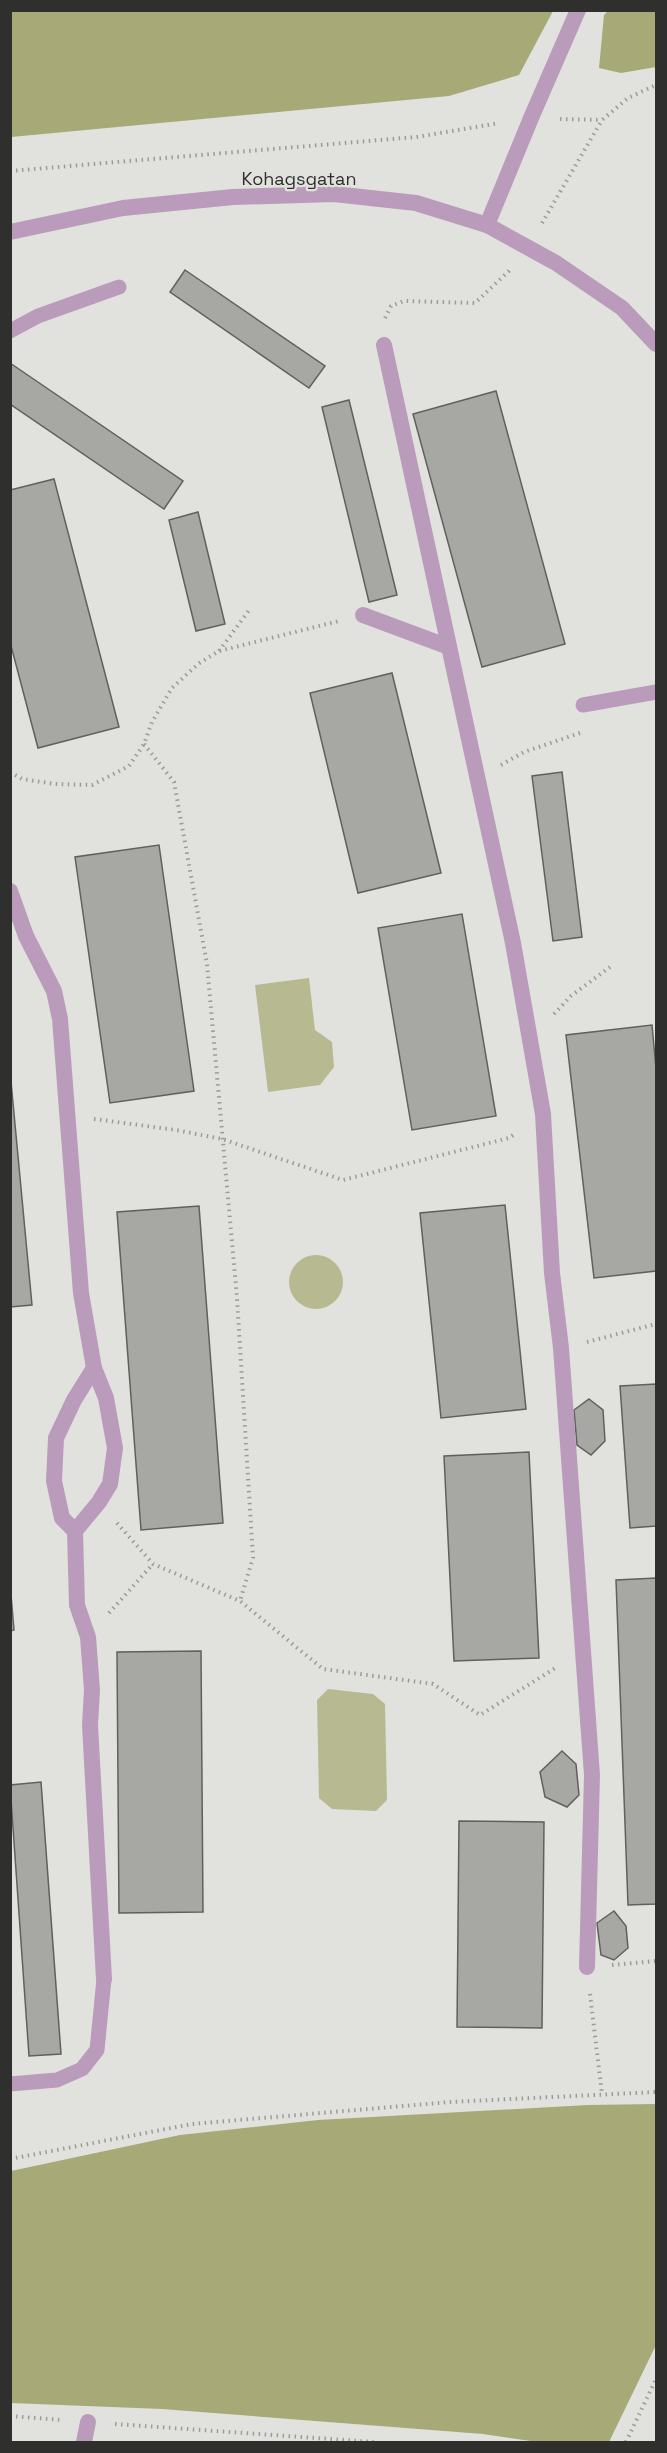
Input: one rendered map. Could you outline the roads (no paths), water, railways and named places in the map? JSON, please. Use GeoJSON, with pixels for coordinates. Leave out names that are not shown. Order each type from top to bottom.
{"type":"FeatureCollection","features":[{"type":"Feature","properties":{"kind":"street"},"geometry":{"type":"LineString","coordinates":[[487,225],[578,10]]}},
{"type":"Feature","properties":{"kind":"street","name":"Kohagsgatan"},"geometry":{"type":"LineString","coordinates":[[10,232],[123,208],[233,197],[334,194],[416,203],[487,225],[556,263],[622,308],[657,344]]}},
{"type":"Feature","properties":{"kind":"street"},"geometry":{"type":"LineString","coordinates":[[384,345],[513,943],[543,1114],[552,1273],[561,1348],[592,1775],[587,1967]]}},
{"type":"Feature","properties":{"kind":"street"},"geometry":{"type":"LineString","coordinates":[[363,615],[449,647]]}},
{"type":"Feature","properties":{"kind":"street"},"geometry":{"type":"LineString","coordinates":[[10,891],[26,936],[54,991],[60,1019],[81,1293],[94,1368],[106,1398],[114,1448],[110,1484],[99,1502],[75,1531],[77,1605],[88,1637],[92,1690],[90,1725],[104,1978]]}},
{"type":"Feature","properties":{"kind":"street"},"geometry":{"type":"LineString","coordinates":[[75,1531],[62,1518],[54,1481],[56,1438],[74,1400],[94,1368]]}},
{"type":"Feature","properties":{"kind":"street"},"geometry":{"type":"LineString","coordinates":[[84,2442],[88,2422]]}},
{"type":"Feature","properties":{"kind":"lane"},"geometry":{"type":"LineString","coordinates":[[10,331],[38,316],[119,287]]}},
{"type":"Feature","properties":{"kind":"lane"},"geometry":{"type":"LineString","coordinates":[[583,705],[657,692]]}},
{"type":"Feature","properties":{"kind":"lane"},"geometry":{"type":"LineString","coordinates":[[10,2084],[57,2080],[82,2069],[97,2050],[104,1978]]}}]}
